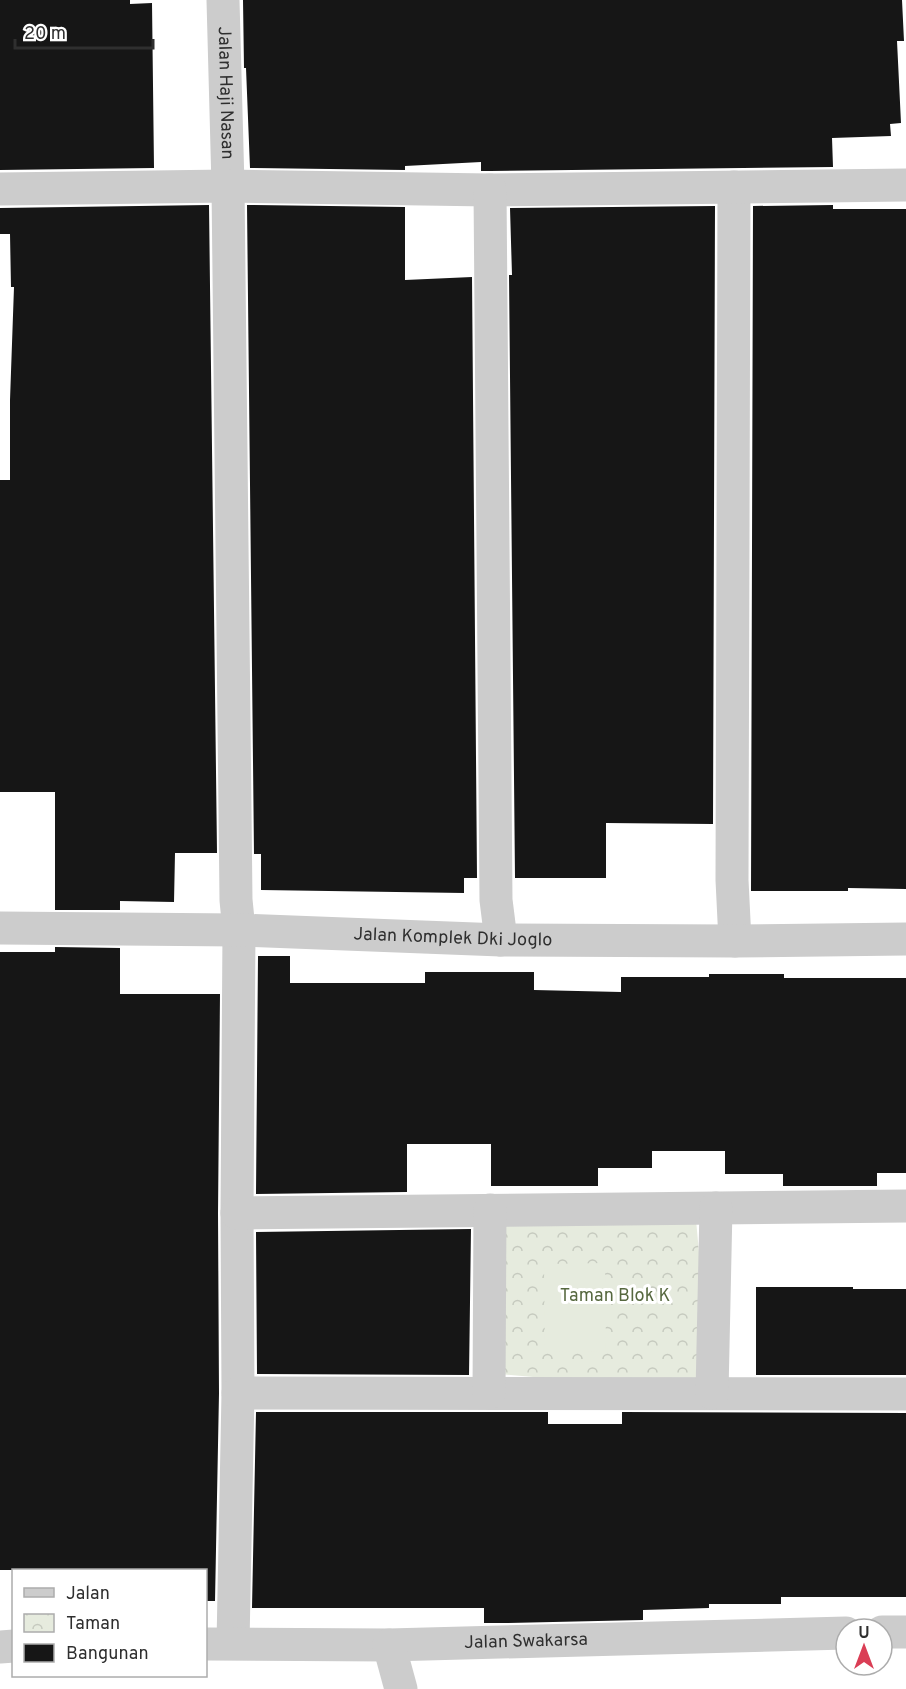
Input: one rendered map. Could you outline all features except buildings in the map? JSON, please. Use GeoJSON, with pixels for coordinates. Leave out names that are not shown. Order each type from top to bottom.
{"type":"FeatureCollection","features":[{"type":"Feature","properties":{"kind":"street","name":"Jalan Haji Nasan"},"geometry":{"type":"LineString","coordinates":[[219,1643],[238,1393],[239,930],[236,900],[228,186],[223,0]]}},
{"type":"Feature","properties":{"kind":"street"},"geometry":{"type":"LineString","coordinates":[[0,189],[228,186],[490,190],[906,184]]}},
{"type":"Feature","properties":{"kind":"street"},"geometry":{"type":"LineString","coordinates":[[734,187],[732,880],[735,941]]}},
{"type":"Feature","properties":{"kind":"street"},"geometry":{"type":"LineString","coordinates":[[490,190],[496,900],[501,940]]}},
{"type":"Feature","properties":{"kind":"street","name":"Jalan Komplek Dki Joglo"},"geometry":{"type":"LineString","coordinates":[[0,928],[239,930],[501,940],[906,939]]}},
{"type":"Feature","properties":{"kind":"street"},"geometry":{"type":"LineString","coordinates":[[237,1213],[906,1206]]}},
{"type":"Feature","properties":{"kind":"street"},"geometry":{"type":"LineString","coordinates":[[712,1393],[716,1208]]}},
{"type":"Feature","properties":{"kind":"street"},"geometry":{"type":"LineString","coordinates":[[489,1393],[490,1210]]}},
{"type":"Feature","properties":{"kind":"street"},"geometry":{"type":"LineString","coordinates":[[238,1393],[906,1394]]}},
{"type":"Feature","properties":{"kind":"street","name":"Jalan Swakarsa"},"geometry":{"type":"LineString","coordinates":[[219,1643],[389,1646],[834,1633]]}},
{"type":"Feature","properties":{"kind":"street"},"geometry":{"type":"LineString","coordinates":[[389,1646],[401,1689]]}},
{"type":"Feature","properties":{"kind":"green space","name":"Taman Blok K"},"geometry":{"type":"Polygon","coordinates":[[[695,1209],[712,1393],[489,1373],[490,1210],[695,1209]]]}},
{"type":"Feature","properties":{"kind":"green space"},"geometry":{"type":"Polygon","coordinates":[[[605,1263],[606,1351],[545,1352],[544,1264],[605,1263]]]}}]}
